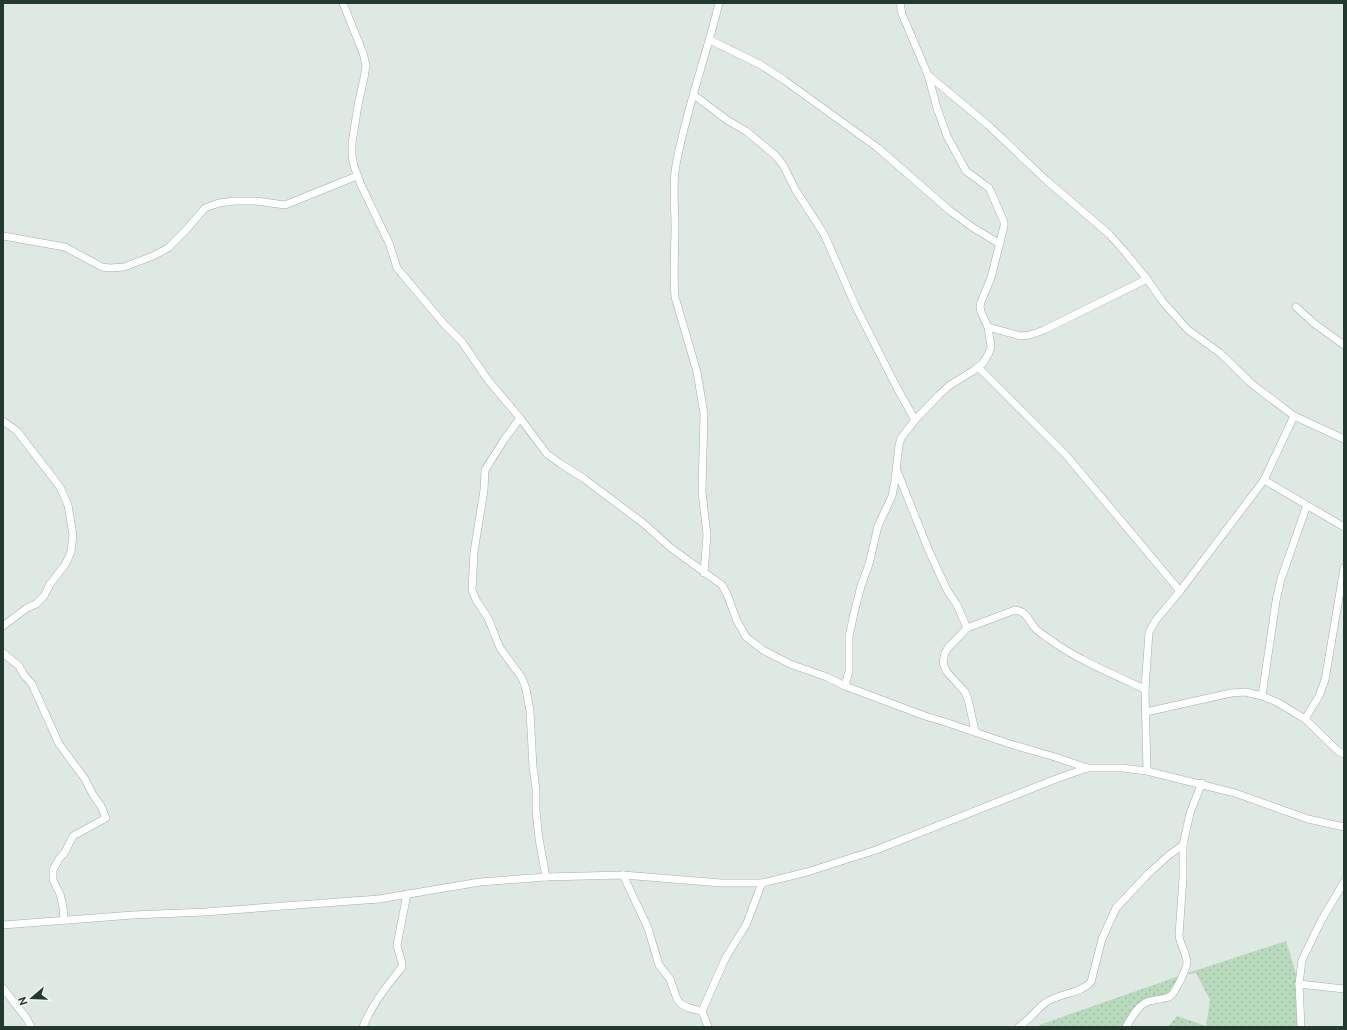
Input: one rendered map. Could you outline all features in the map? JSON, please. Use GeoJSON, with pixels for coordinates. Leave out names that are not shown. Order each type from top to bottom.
{"type":"FeatureCollection","features":[{"type":"Feature","properties":{"kind":"street"},"geometry":{"type":"LineString","coordinates":[[343,3],[363,53],[366,65],[352,143],[352,156],[357,176],[389,243],[397,268],[444,324],[462,342],[488,380],[520,418],[547,454],[583,478],[643,523],[671,548],[722,585],[728,594],[746,637],[763,650],[790,664],[925,716],[975,731],[1010,744],[1088,768],[1122,768],[1147,771],[1235,792],[1308,819],[1344,827]]}},
{"type":"Feature","properties":{"kind":"street"},"geometry":{"type":"LineString","coordinates":[[704,573],[707,535],[702,492],[704,414],[697,372],[675,297],[674,189],[681,139],[710,40],[719,3]]}},
{"type":"Feature","properties":{"kind":"street"},"geometry":{"type":"LineString","coordinates":[[845,686],[849,671],[849,637],[854,613],[861,586],[869,564],[878,526],[892,496],[901,438],[915,420],[950,385],[983,363],[990,346],[988,327],[980,307],[991,278],[1004,222],[989,188],[966,171],[947,136],[937,108],[928,75],[902,14],[900,3]]}},
{"type":"Feature","properties":{"kind":"street"},"geometry":{"type":"LineString","coordinates":[[710,40],[755,62],[784,80],[878,148],[949,210],[972,227],[1000,244]]}},
{"type":"Feature","properties":{"kind":"street"},"geometry":{"type":"LineString","coordinates":[[928,75],[988,125],[1046,180],[1109,234],[1147,279],[1163,302],[1188,330],[1220,353],[1252,384],[1294,416],[1344,439]]}},
{"type":"Feature","properties":{"kind":"street"},"geometry":{"type":"LineString","coordinates":[[694,95],[727,120],[746,131],[776,156],[783,165],[795,189],[824,234],[856,306],[896,388],[915,420]]}},
{"type":"Feature","properties":{"kind":"street"},"geometry":{"type":"LineString","coordinates":[[3,236],[65,247],[102,267],[124,267],[153,256],[168,248],[181,236],[205,208],[209,206],[218,203],[235,201],[256,201],[286,205],[357,176]]}},
{"type":"Feature","properties":{"kind":"street"},"geometry":{"type":"LineString","coordinates":[[988,327],[1020,336],[1030,335],[1044,330],[1147,279]]}},
{"type":"Feature","properties":{"kind":"street"},"geometry":{"type":"LineString","coordinates":[[1296,308],[1344,345]]}},
{"type":"Feature","properties":{"kind":"street"},"geometry":{"type":"LineString","coordinates":[[978,367],[1066,455],[1180,591]]}},
{"type":"Feature","properties":{"kind":"street"},"geometry":{"type":"LineString","coordinates":[[1147,771],[1145,690],[1149,632],[1156,620],[1180,591],[1264,480],[1294,416]]}},
{"type":"Feature","properties":{"kind":"street"},"geometry":{"type":"LineString","coordinates":[[520,418],[485,470],[484,490],[474,552],[472,590],[476,600],[490,622],[500,648],[522,678],[526,689],[530,711],[538,832],[546,877]]}},
{"type":"Feature","properties":{"kind":"street"},"geometry":{"type":"LineString","coordinates":[[3,421],[17,431],[60,487],[68,505],[73,535],[72,552],[66,564],[50,584],[44,596],[36,604],[3,626]]}},
{"type":"Feature","properties":{"kind":"street"},"geometry":{"type":"LineString","coordinates":[[896,469],[929,550],[947,590],[957,605],[967,628]]}},
{"type":"Feature","properties":{"kind":"street"},"geometry":{"type":"LineString","coordinates":[[1264,480],[1344,527]]}},
{"type":"Feature","properties":{"kind":"street"},"geometry":{"type":"LineString","coordinates":[[1262,696],[1276,601],[1281,579],[1307,505]]}},
{"type":"Feature","properties":{"kind":"street"},"geometry":{"type":"LineString","coordinates":[[1305,719],[1320,696],[1325,680],[1344,568]]}},
{"type":"Feature","properties":{"kind":"street"},"geometry":{"type":"LineString","coordinates":[[975,731],[965,692],[946,671],[943,662],[945,653],[967,628],[1015,610],[1026,614],[1035,628],[1055,643],[1084,661],[1145,690]]}},
{"type":"Feature","properties":{"kind":"street"},"geometry":{"type":"LineString","coordinates":[[3,653],[19,666],[24,675],[32,684],[59,744],[85,779],[93,795],[101,806],[106,818],[73,836],[65,852],[53,870],[53,880],[60,894],[64,920]]}},
{"type":"Feature","properties":{"kind":"street"},"geometry":{"type":"LineString","coordinates":[[1146,712],[1245,692],[1262,696],[1277,702],[1305,719],[1338,751],[1344,754]]}},
{"type":"Feature","properties":{"kind":"street"},"geometry":{"type":"LineString","coordinates":[[3,925],[378,899],[480,882],[546,877],[623,875],[722,883],[762,883],[808,872],[876,850],[1056,779],[1088,768]]}},
{"type":"Feature","properties":{"kind":"street"},"geometry":{"type":"LineString","coordinates":[[1126,1027],[1136,1010],[1145,1003],[1170,996],[1178,984],[1187,964],[1186,953],[1180,942],[1179,935],[1183,878],[1183,845],[1190,813],[1202,784]]}},
{"type":"Feature","properties":{"kind":"street"},"geometry":{"type":"LineString","coordinates":[[1019,1027],[1044,1004],[1060,995],[1087,986],[1091,982],[1102,939],[1116,908],[1148,874],[1169,855],[1183,845]]}},
{"type":"Feature","properties":{"kind":"street"},"geometry":{"type":"LineString","coordinates":[[623,875],[648,928],[659,965],[670,979],[681,1004],[688,1008],[702,1011]]}},
{"type":"Feature","properties":{"kind":"street"},"geometry":{"type":"LineString","coordinates":[[1301,1027],[1299,984],[1302,960],[1330,904],[1344,882]]}},
{"type":"Feature","properties":{"kind":"street"},"geometry":{"type":"LineString","coordinates":[[708,1027],[702,1011],[726,956],[746,925],[762,883]]}},
{"type":"Feature","properties":{"kind":"street"},"geometry":{"type":"LineString","coordinates":[[363,1027],[368,1014],[403,964],[398,954],[397,945],[407,894]]}},
{"type":"Feature","properties":{"kind":"street"},"geometry":{"type":"LineString","coordinates":[[1299,984],[1344,989]]}},
{"type":"Feature","properties":{"kind":"street"},"geometry":{"type":"LineString","coordinates":[[3,988],[27,1019],[31,1027]]}},
{"type":"Feature","properties":{"kind":"green space"},"geometry":{"type":"Polygon","coordinates":[[[1286,941],[1299,984],[1301,1027],[1168,1027],[1177,1016],[1206,1026],[1210,1000],[1196,973],[1182,975],[1286,941]]]}},
{"type":"Feature","properties":{"kind":"green space"},"geometry":{"type":"Polygon","coordinates":[[[1182,975],[1170,996],[1145,1003],[1126,1027],[1040,1027],[1039,1025],[1182,975]]]}}]}
